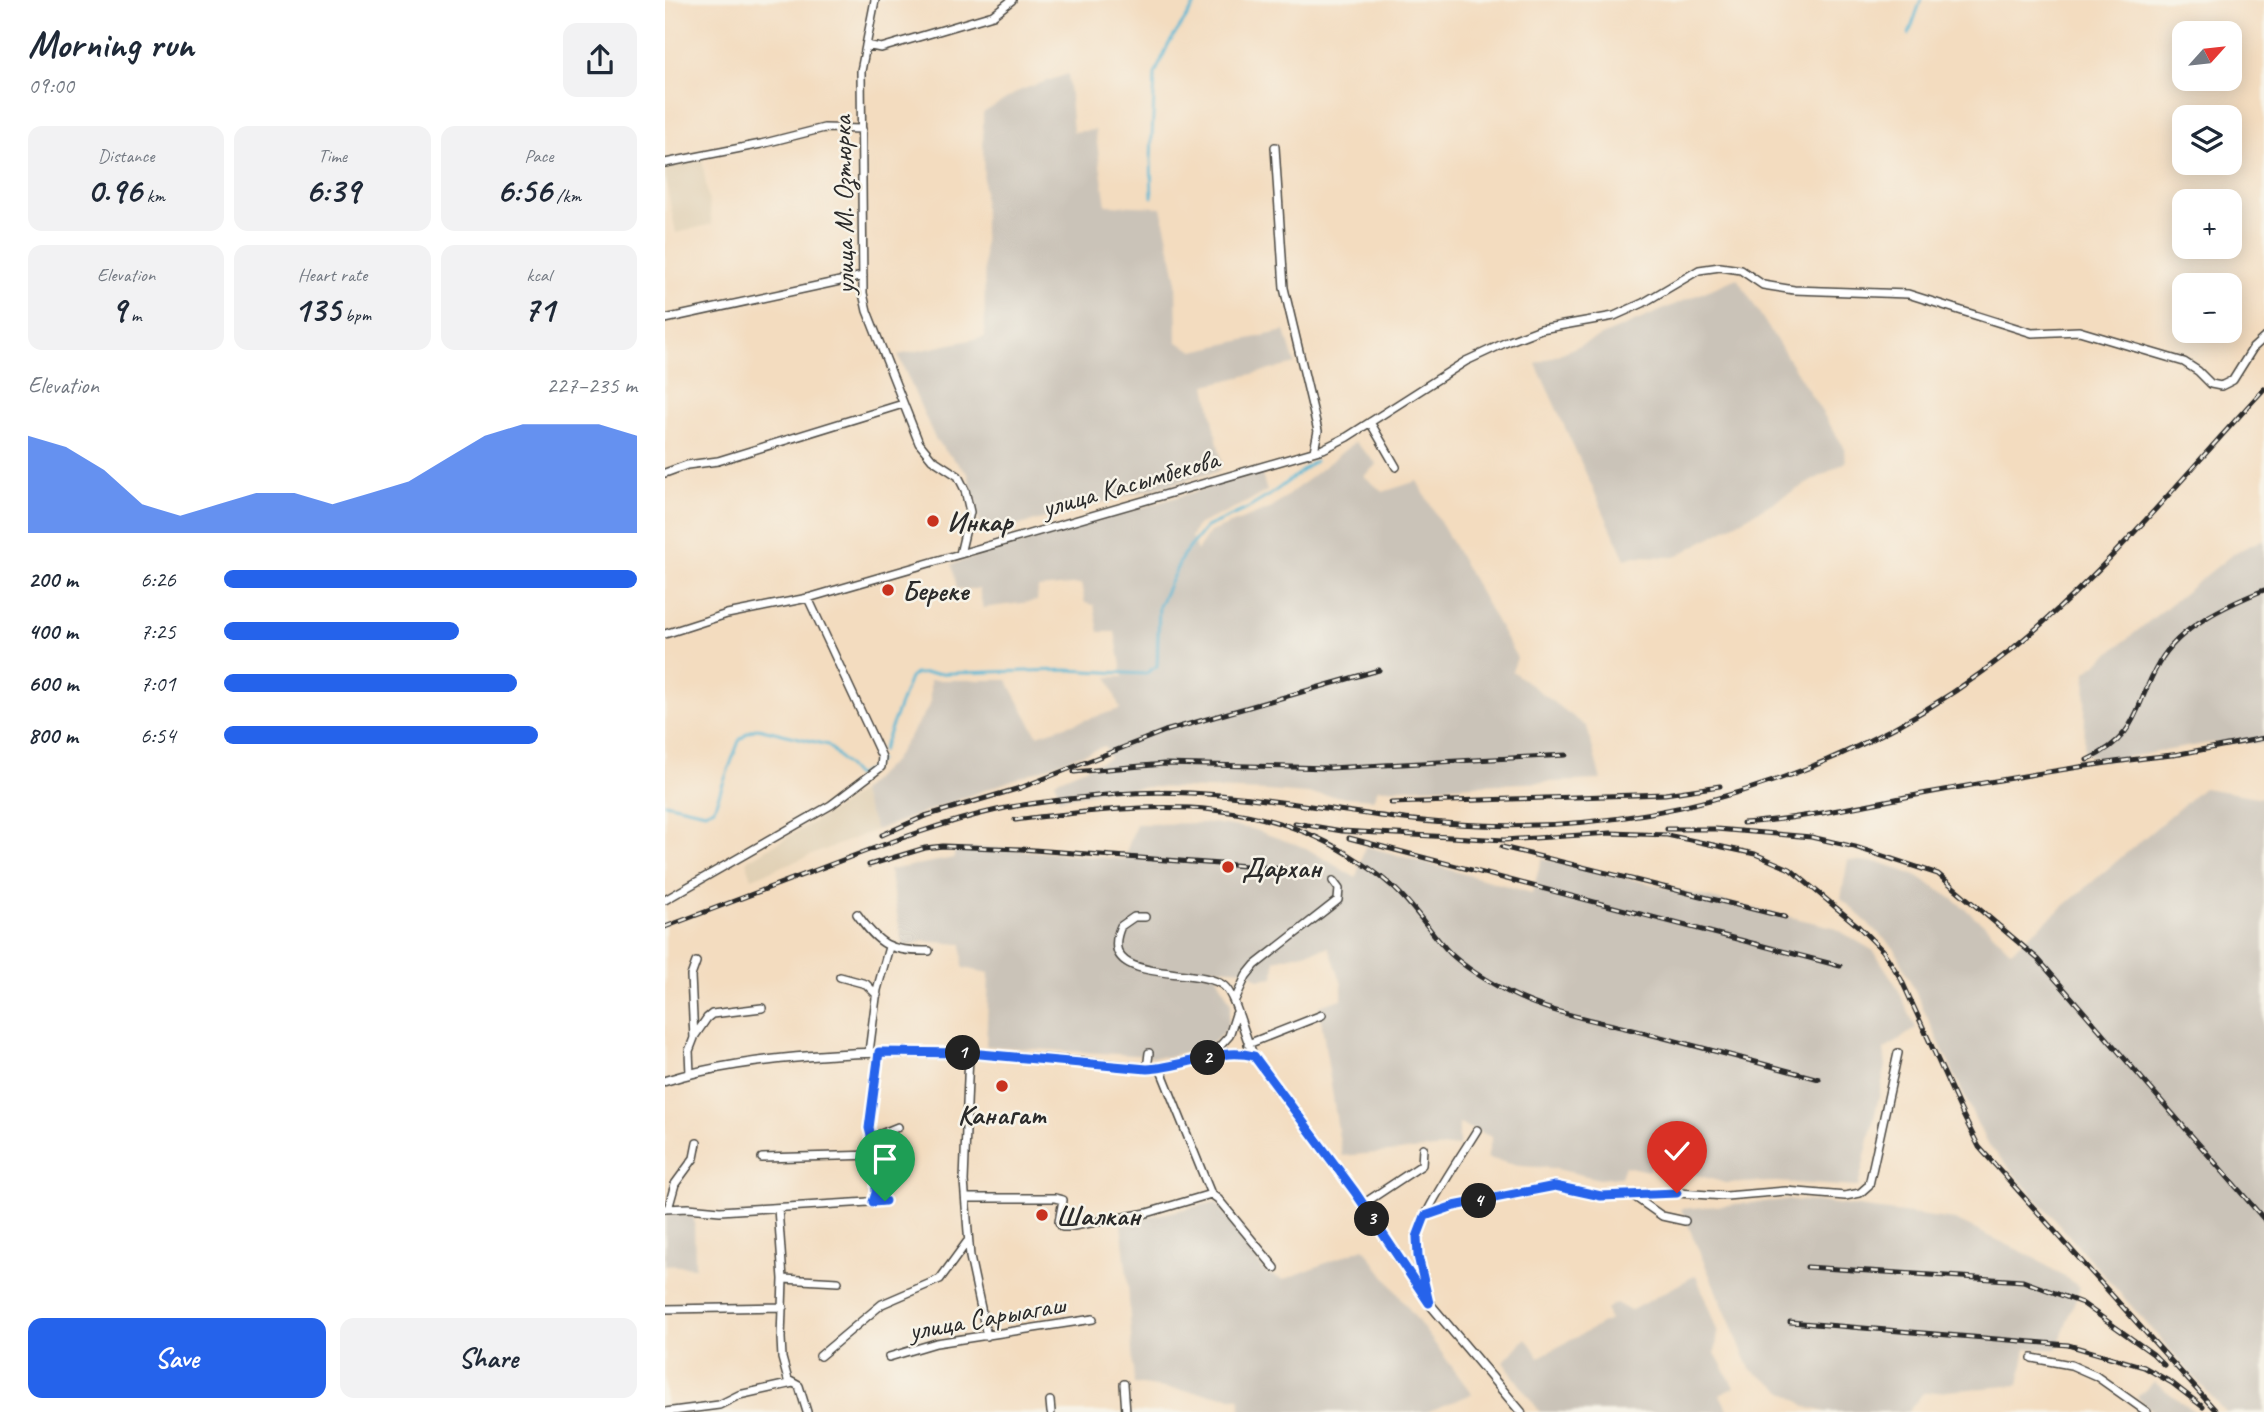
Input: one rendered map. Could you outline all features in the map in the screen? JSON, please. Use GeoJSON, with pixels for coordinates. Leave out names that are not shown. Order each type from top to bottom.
{"type":"FeatureCollection","features":[{"type":"Feature","properties":{"kind":"street","name":"улица М. Озтюрка"},"geometry":{"type":"LineString","coordinates":[[875,0],[861,71],[863,293],[867,311],[919,443],[932,459],[958,476],[965,490],[970,512],[960,554]]}},
{"type":"Feature","properties":{"kind":"street"},"geometry":{"type":"LineString","coordinates":[[866,45],[881,48],[993,15],[1012,0]]}},
{"type":"Feature","properties":{"kind":"street"},"geometry":{"type":"LineString","coordinates":[[665,163],[824,128],[862,129]]}},
{"type":"Feature","properties":{"kind":"street"},"geometry":{"type":"LineString","coordinates":[[1275,147],[1284,288],[1318,431],[1314,451]]}},
{"type":"Feature","properties":{"kind":"street","name":"улица Касымбекова"},"geometry":{"type":"LineString","coordinates":[[665,634],[727,614],[808,598],[1323,449],[1347,437],[1466,361],[1541,329],[1614,316],[1643,303],[1699,270],[1720,267],[1741,270],[1763,285],[1794,290],[1908,294],[2032,333],[2079,331],[2184,362],[2211,384],[2221,386],[2233,380],[2253,348],[2264,338]]}},
{"type":"Feature","properties":{"kind":"street"},"geometry":{"type":"LineString","coordinates":[[665,319],[863,276]]}},
{"type":"Feature","properties":{"kind":"street"},"geometry":{"type":"LineString","coordinates":[[665,473],[687,465],[717,461],[903,404]]}},
{"type":"Feature","properties":{"kind":"street"},"geometry":{"type":"LineString","coordinates":[[1370,422],[1396,467]]}},
{"type":"Feature","properties":{"kind":"street"},"geometry":{"type":"LineString","coordinates":[[665,900],[831,805],[881,767],[882,757],[808,598]]}},
{"type":"Feature","properties":{"kind":"street"},"geometry":{"type":"LineString","coordinates":[[1234,1002],[1255,965],[1338,900],[1339,889],[1333,881]]}},
{"type":"Feature","properties":{"kind":"street"},"geometry":{"type":"LineString","coordinates":[[856,914],[881,943],[907,951],[929,951]]}},
{"type":"Feature","properties":{"kind":"street"},"geometry":{"type":"LineString","coordinates":[[1146,916],[1134,917],[1121,926],[1118,946],[1122,960],[1132,966],[1153,971],[1215,980],[1227,988],[1254,1056],[1363,1204],[1429,1303],[1521,1412]]}},
{"type":"Feature","properties":{"kind":"street"},"geometry":{"type":"LineString","coordinates":[[869,1052],[877,995],[889,947]]}},
{"type":"Feature","properties":{"kind":"street"},"geometry":{"type":"LineString","coordinates":[[694,1038],[690,996],[691,976],[696,962]]}},
{"type":"Feature","properties":{"kind":"street"},"geometry":{"type":"LineString","coordinates":[[840,977],[866,984],[877,995]]}},
{"type":"Feature","properties":{"kind":"street"},"geometry":{"type":"LineString","coordinates":[[690,1074],[689,1051],[707,1018],[712,1014],[762,1008]]}},
{"type":"Feature","properties":{"kind":"street"},"geometry":{"type":"LineString","coordinates":[[1210,1057],[1233,1029],[1236,1011]]}},
{"type":"Feature","properties":{"kind":"street"},"geometry":{"type":"LineString","coordinates":[[1248,1044],[1322,1016]]}},
{"type":"Feature","properties":{"kind":"street"},"geometry":{"type":"LineString","coordinates":[[665,1081],[769,1060],[869,1052],[969,1053],[1147,1069],[1234,1053],[1254,1056]]}},
{"type":"Feature","properties":{"kind":"street"},"geometry":{"type":"LineString","coordinates":[[873,1202],[876,1193],[876,1155],[869,1128],[879,1052]]}},
{"type":"Feature","properties":{"kind":"street"},"geometry":{"type":"LineString","coordinates":[[969,1053],[964,1181],[968,1241],[987,1336]]}},
{"type":"Feature","properties":{"kind":"street"},"geometry":{"type":"LineString","coordinates":[[1147,1069],[1149,1053]]}},
{"type":"Feature","properties":{"kind":"street"},"geometry":{"type":"LineString","coordinates":[[1425,1216],[1454,1206],[1555,1186],[1601,1196],[1677,1193],[1726,1196],[1786,1191],[1845,1196],[1860,1194],[1870,1185],[1898,1054]]}},
{"type":"Feature","properties":{"kind":"street"},"geometry":{"type":"LineString","coordinates":[[1160,1068],[1211,1194],[1219,1199],[1275,1268]]}},
{"type":"Feature","properties":{"kind":"street"},"geometry":{"type":"LineString","coordinates":[[871,1138],[898,1127]]}},
{"type":"Feature","properties":{"kind":"street"},"geometry":{"type":"LineString","coordinates":[[1429,1303],[1418,1256],[1417,1237],[1425,1216],[1477,1130]]}},
{"type":"Feature","properties":{"kind":"street"},"geometry":{"type":"LineString","coordinates":[[697,1143],[694,1158],[675,1184],[666,1209],[720,1211],[885,1201]]}},
{"type":"Feature","properties":{"kind":"street"},"geometry":{"type":"LineString","coordinates":[[1363,1204],[1422,1165],[1423,1148]]}},
{"type":"Feature","properties":{"kind":"street"},"geometry":{"type":"LineString","coordinates":[[762,1158],[876,1155]]}},
{"type":"Feature","properties":{"kind":"street"},"geometry":{"type":"LineString","coordinates":[[967,1198],[1063,1200],[1059,1222],[1062,1227],[1068,1227],[1147,1213],[1211,1194]]}},
{"type":"Feature","properties":{"kind":"street"},"geometry":{"type":"LineString","coordinates":[[1634,1196],[1662,1216],[1685,1221]]}},
{"type":"Feature","properties":{"kind":"street"},"geometry":{"type":"LineString","coordinates":[[778,1208],[783,1279],[782,1358],[788,1380],[799,1386],[807,1412]]}},
{"type":"Feature","properties":{"kind":"street"},"geometry":{"type":"LineString","coordinates":[[820,1356],[882,1304],[940,1279],[968,1241]]}},
{"type":"Feature","properties":{"kind":"street"},"geometry":{"type":"LineString","coordinates":[[783,1279],[838,1282]]}},
{"type":"Feature","properties":{"kind":"street"},"geometry":{"type":"LineString","coordinates":[[665,1309],[783,1307]]}},
{"type":"Feature","properties":{"kind":"street","name":"улица Сарыагаш"},"geometry":{"type":"LineString","coordinates":[[889,1357],[936,1343],[1093,1320]]}},
{"type":"Feature","properties":{"kind":"street"},"geometry":{"type":"LineString","coordinates":[[2032,1358],[2071,1365],[2096,1376],[2147,1412]]}},
{"type":"Feature","properties":{"kind":"street"},"geometry":{"type":"LineString","coordinates":[[665,1412],[719,1409],[739,1395],[793,1383]]}},
{"type":"Feature","properties":{"kind":"street"},"geometry":{"type":"LineString","coordinates":[[1124,1384],[1126,1412]]}},
{"type":"Feature","properties":{"kind":"street"},"geometry":{"type":"LineString","coordinates":[[1050,1401],[1051,1412]]}},
{"type":"Feature","properties":{"kind":"shaded area"},"geometry":{"type":"Polygon","coordinates":[[[1068,74],[1073,132],[1095,130],[1106,205],[1161,207],[1176,277],[1177,342],[1194,351],[1285,331],[1295,364],[1206,385],[1222,463],[1219,471],[983,535],[968,474],[936,441],[898,355],[985,337],[983,113],[1021,90],[1068,74]]]}},
{"type":"Feature","properties":{"kind":"shaded area"},"geometry":{"type":"Polygon","coordinates":[[[702,159],[712,224],[676,233],[665,167],[702,159]]]}},
{"type":"Feature","properties":{"kind":"shaded area"},"geometry":{"type":"Polygon","coordinates":[[[1737,278],[1844,447],[1846,462],[1675,557],[1635,556],[1625,559],[1536,364],[1737,278]]]}},
{"type":"Feature","properties":{"kind":"shaded area"},"geometry":{"type":"Polygon","coordinates":[[[1355,442],[1377,464],[1364,476],[1383,492],[1417,481],[1517,658],[1512,671],[1587,727],[1601,780],[1378,789],[1373,799],[1267,791],[1150,787],[1111,789],[1059,799],[1055,781],[1109,758],[1105,746],[876,830],[860,792],[893,761],[930,705],[930,680],[1007,680],[1037,735],[1120,709],[1108,677],[1123,677],[1115,632],[1099,632],[1094,605],[1085,603],[1081,584],[1038,588],[1037,601],[983,608],[979,589],[957,589],[952,564],[1261,472],[1267,491],[1197,525],[1191,537],[1197,551],[1210,532],[1272,508],[1355,442]]]}},
{"type":"Feature","properties":{"kind":"shaded area"},"geometry":{"type":"Polygon","coordinates":[[[2264,539],[2264,743],[2211,743],[2104,761],[2084,753],[2086,672],[2234,553],[2264,539]]]}},
{"type":"Feature","properties":{"kind":"shaded area"},"geometry":{"type":"Polygon","coordinates":[[[2203,788],[2264,798],[2264,1412],[2225,1412],[1986,1142],[1895,949],[1841,898],[1848,860],[1882,863],[1917,876],[1953,899],[2011,951],[2203,788]]]}},
{"type":"Feature","properties":{"kind":"shaded area"},"geometry":{"type":"Polygon","coordinates":[[[860,792],[876,830],[752,878],[746,861],[860,792]]]}},
{"type":"Feature","properties":{"kind":"shaded area"},"geometry":{"type":"Polygon","coordinates":[[[1212,823],[1252,829],[1306,848],[1356,878],[1365,846],[1532,893],[1542,858],[1833,927],[1874,951],[1896,985],[1916,1028],[1884,1050],[1886,1066],[1858,1187],[1777,1182],[1726,1183],[1652,1163],[1648,1171],[1625,1166],[1621,1177],[1599,1179],[1553,1168],[1520,1166],[1487,1158],[1492,1137],[1459,1124],[1459,1146],[1342,1156],[1319,1006],[1342,999],[1342,983],[1329,947],[1275,960],[1274,977],[1259,979],[1246,970],[1213,968],[1231,1004],[1227,1029],[1209,1047],[1165,1057],[986,1046],[989,973],[963,968],[962,944],[923,941],[903,948],[889,870],[954,858],[954,849],[996,848],[1124,859],[1136,824],[1212,823]]]}},
{"type":"Feature","properties":{"kind":"shaded area"},"geometry":{"type":"Polygon","coordinates":[[[1787,1200],[1955,1220],[2033,1257],[2080,1287],[2057,1349],[2026,1349],[2019,1385],[1923,1393],[1908,1412],[1826,1412],[1809,1408],[1750,1369],[1681,1209],[1787,1200]]]}},
{"type":"Feature","properties":{"kind":"shaded area"},"geometry":{"type":"Polygon","coordinates":[[[1216,1202],[1265,1272],[1283,1280],[1364,1248],[1472,1394],[1427,1412],[1241,1412],[1240,1398],[1134,1384],[1121,1223],[1216,1202]]]}},
{"type":"Feature","properties":{"kind":"shaded area"},"geometry":{"type":"Polygon","coordinates":[[[665,1215],[694,1217],[695,1267],[665,1265],[665,1215]]]}},
{"type":"Feature","properties":{"kind":"shaded area"},"geometry":{"type":"Polygon","coordinates":[[[1696,1275],[1718,1333],[1715,1353],[1734,1387],[1720,1395],[1729,1412],[1540,1412],[1503,1362],[1526,1338],[1539,1357],[1609,1320],[1606,1309],[1616,1303],[1630,1311],[1696,1275]]]}},
{"type":"Feature","properties":{"kind":"shaded area"},"geometry":{"type":"Polygon","coordinates":[[[2154,1382],[2195,1412],[2153,1412],[2137,1397],[2154,1382]]]}},
{"type":"Feature","properties":{"kind":"waterway"},"geometry":{"type":"LineString","coordinates":[[1152,197],[1155,74],[1168,45],[1198,0]]}},
{"type":"Feature","properties":{"kind":"waterway"},"geometry":{"type":"LineString","coordinates":[[1909,34],[1921,0]]}},
{"type":"Feature","properties":{"kind":"waterway"},"geometry":{"type":"LineString","coordinates":[[882,751],[910,678],[915,674],[1067,670],[1145,674],[1157,666],[1159,606],[1183,555],[1206,527],[1247,509],[1315,461]]}},
{"type":"Feature","properties":{"kind":"waterway"},"geometry":{"type":"LineString","coordinates":[[665,803],[705,812],[714,808],[739,741],[758,728],[828,745],[856,776],[869,770],[879,760]]}},
{"type":"Feature","properties":{"kind":"railway"},"geometry":{"type":"LineString","coordinates":[[665,927],[915,834],[979,814],[1044,802],[1162,792],[1253,798],[1434,822],[1479,825],[1555,824],[1630,816],[1704,802],[1777,780],[1847,751],[1914,716],[1978,675],[2037,628],[2097,572],[2264,389]]}},
{"type":"Feature","properties":{"kind":"railway"},"geometry":{"type":"LineString","coordinates":[[2087,760],[2104,751],[2126,730],[2159,663],[2179,638],[2205,618],[2264,590]]}},
{"type":"Feature","properties":{"kind":"railway"},"geometry":{"type":"LineString","coordinates":[[882,835],[925,816],[1020,788],[1165,731],[1379,670]]}},
{"type":"Feature","properties":{"kind":"railway"},"geometry":{"type":"LineString","coordinates":[[2174,755],[2264,738]]}},
{"type":"Feature","properties":{"kind":"railway"},"geometry":{"type":"LineString","coordinates":[[1743,823],[1810,815],[2051,771],[2181,754]]}},
{"type":"Feature","properties":{"kind":"railway"},"geometry":{"type":"LineString","coordinates":[[1074,772],[1164,764],[1330,768],[1566,755]]}},
{"type":"Feature","properties":{"kind":"railway"},"geometry":{"type":"LineString","coordinates":[[1391,803],[1665,794],[1720,786]]}},
{"type":"Feature","properties":{"kind":"railway"},"geometry":{"type":"LineString","coordinates":[[1015,820],[1117,809],[1165,808],[1213,810],[1259,818],[1304,832],[1349,854],[1392,886],[1451,954],[1478,975],[1522,999],[1568,1014],[1819,1079]]}},
{"type":"Feature","properties":{"kind":"railway"},"geometry":{"type":"LineString","coordinates":[[1295,823],[1342,831],[1504,840],[1611,833],[1667,835],[1755,854],[1790,869],[1858,926],[1883,951],[1901,979],[1979,1147],[2217,1412]]}},
{"type":"Feature","properties":{"kind":"railway"},"geometry":{"type":"LineString","coordinates":[[1667,829],[1716,829],[1811,837],[1855,847],[1938,874],[2038,959],[2264,1219]]}},
{"type":"Feature","properties":{"kind":"railway"},"geometry":{"type":"LineString","coordinates":[[1349,838],[1840,966]]}},
{"type":"Feature","properties":{"kind":"railway"},"geometry":{"type":"LineString","coordinates":[[869,865],[925,848],[943,846],[1021,849],[1285,869]]}},
{"type":"Feature","properties":{"kind":"railway"},"geometry":{"type":"LineString","coordinates":[[1502,847],[1785,917]]}},
{"type":"Feature","properties":{"kind":"railway"},"geometry":{"type":"LineString","coordinates":[[1807,1267],[2023,1281],[2082,1303],[2153,1354],[2164,1365]]}},
{"type":"Feature","properties":{"kind":"railway"},"geometry":{"type":"LineString","coordinates":[[1790,1322],[2068,1345],[2144,1367],[2172,1383],[2203,1407]]}},
{"type":"Feature","properties":{"kind":"place","name":"Инкар"},"geometry":{"type":"Point","coordinates":[933,521]}},
{"type":"Feature","properties":{"kind":"place","name":"Береке"},"geometry":{"type":"Point","coordinates":[888,590]}},
{"type":"Feature","properties":{"kind":"place","name":"Дархан"},"geometry":{"type":"Point","coordinates":[1228,867]}},
{"type":"Feature","properties":{"kind":"place","name":"Канагат"},"geometry":{"type":"Point","coordinates":[1002,1086]}},
{"type":"Feature","properties":{"kind":"place","name":"Шалкан"},"geometry":{"type":"Point","coordinates":[1042,1215]}},
{"type":"Feature","properties":{"kind":"route"},"geometry":{"type":"LineString","coordinates":[[885,1201],[873,1202],[876,1193],[876,1155],[869,1128],[879,1052],[969,1053],[1147,1069],[1176,1066],[1227,1054],[1244,1053],[1254,1056],[1355,1192],[1429,1303],[1420,1271],[1417,1237],[1425,1216],[1454,1206],[1555,1186],[1601,1196],[1677,1193]]}}]}
